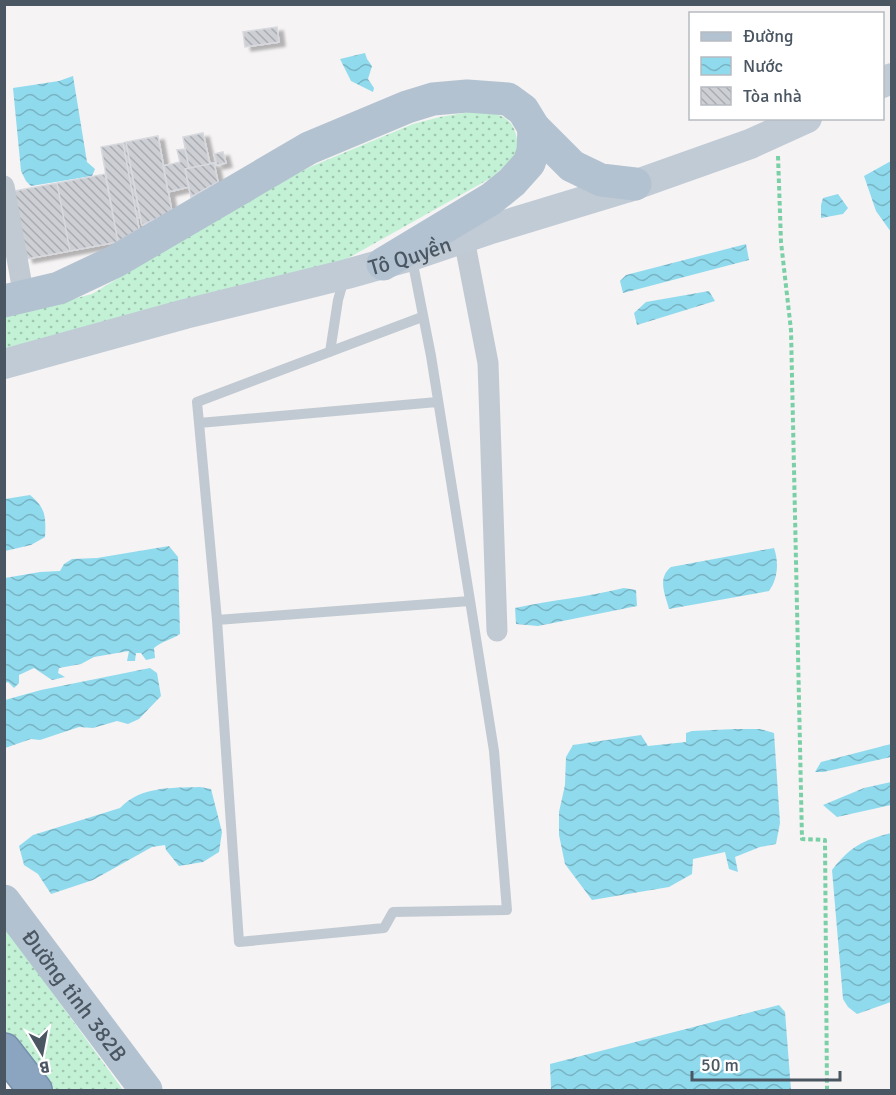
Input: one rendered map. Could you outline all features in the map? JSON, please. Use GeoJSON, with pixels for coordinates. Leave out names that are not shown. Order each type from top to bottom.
{"type":"FeatureCollection","features":[{"type":"Feature","properties":{"kind":"highway"},"geometry":{"type":"LineString","coordinates":[[4,1050],[35,1090]]}},
{"type":"Feature","properties":{"kind":"main road"},"geometry":{"type":"LineString","coordinates":[[14,299],[59,288],[116,261],[309,148],[407,107],[433,99],[467,96],[508,99],[523,110],[534,128],[564,159],[590,176],[601,180],[635,184]]}},
{"type":"Feature","properties":{"kind":"main road","name":"Tô Quyền"},"geometry":{"type":"LineString","coordinates":[[4,364],[185,314],[397,260],[635,184],[750,144],[803,120]]}},
{"type":"Feature","properties":{"kind":"main road"},"geometry":{"type":"LineString","coordinates":[[397,260],[512,183],[529,163],[533,151],[534,128]]}},
{"type":"Feature","properties":{"kind":"main road","name":"Đường tỉnh 382B"},"geometry":{"type":"LineString","coordinates":[[4,901],[146,1090]]}},
{"type":"Feature","properties":{"kind":"street"},"geometry":{"type":"LineString","coordinates":[[4,186],[14,299]]}},
{"type":"Feature","properties":{"kind":"street"},"geometry":{"type":"LineString","coordinates":[[464,239],[488,363],[496,631]]}},
{"type":"Feature","properties":{"kind":"lane"},"geometry":{"type":"LineString","coordinates":[[397,260],[422,317],[437,402],[494,751],[507,910],[393,912],[384,928],[239,942],[217,620],[197,402],[422,317]]}},
{"type":"Feature","properties":{"kind":"lane"},"geometry":{"type":"LineString","coordinates":[[330,352],[338,300],[347,274]]}},
{"type":"Feature","properties":{"kind":"lane"},"geometry":{"type":"LineString","coordinates":[[200,423],[437,402]]}},
{"type":"Feature","properties":{"kind":"lane"},"geometry":{"type":"LineString","coordinates":[[217,620],[470,601]]}},
{"type":"Feature","properties":{"kind":"path"},"geometry":{"type":"LineString","coordinates":[[778,132],[781,242],[791,330],[802,839],[825,840],[827,1090]]}},
{"type":"Feature","properties":{"kind":"green space"},"geometry":{"type":"Polygon","coordinates":[[[476,111],[496,114],[509,121],[516,134],[518,155],[491,178],[343,261],[5,354],[5,317],[92,294],[254,197],[310,167],[413,124],[476,111]]]}},
{"type":"Feature","properties":{"kind":"green space"},"geometry":{"type":"Polygon","coordinates":[[[4,926],[123,1090],[38,1090],[5,1046],[4,926]]]}},
{"type":"Feature","properties":{"kind":"water"},"geometry":{"type":"Polygon","coordinates":[[[365,53],[372,66],[368,79],[374,88],[373,92],[351,81],[340,59],[365,53]]]}},
{"type":"Feature","properties":{"kind":"water"},"geometry":{"type":"Polygon","coordinates":[[[73,76],[87,162],[95,169],[92,176],[31,186],[21,171],[13,88],[59,81],[73,76]]]}},
{"type":"Feature","properties":{"kind":"water"},"geometry":{"type":"Polygon","coordinates":[[[891,161],[891,232],[876,211],[864,176],[891,161]]]}},
{"type":"Feature","properties":{"kind":"water"},"geometry":{"type":"Polygon","coordinates":[[[838,194],[848,208],[843,214],[821,218],[823,198],[838,194]]]}},
{"type":"Feature","properties":{"kind":"water"},"geometry":{"type":"Polygon","coordinates":[[[746,244],[749,260],[623,293],[620,281],[626,275],[746,244]]]}},
{"type":"Feature","properties":{"kind":"water"},"geometry":{"type":"Polygon","coordinates":[[[709,291],[715,301],[637,325],[634,313],[646,302],[709,291]]]}},
{"type":"Feature","properties":{"kind":"water"},"geometry":{"type":"Polygon","coordinates":[[[30,495],[44,513],[45,537],[31,545],[5,551],[5,499],[30,495]]]}},
{"type":"Feature","properties":{"kind":"water"},"geometry":{"type":"Polygon","coordinates":[[[169,546],[178,557],[180,634],[154,648],[155,658],[146,660],[141,653],[136,653],[135,661],[127,661],[129,651],[94,657],[81,664],[59,668],[58,673],[65,677],[52,680],[34,668],[19,675],[19,683],[14,688],[8,682],[5,683],[5,578],[60,571],[64,564],[72,559],[97,558],[169,546]]]}},
{"type":"Feature","properties":{"kind":"water"},"geometry":{"type":"Polygon","coordinates":[[[774,548],[777,570],[769,591],[669,609],[663,581],[671,567],[774,548]]]}},
{"type":"Feature","properties":{"kind":"water"},"geometry":{"type":"Polygon","coordinates":[[[624,588],[636,590],[637,606],[538,626],[516,624],[515,608],[624,588]]]}},
{"type":"Feature","properties":{"kind":"water"},"geometry":{"type":"Polygon","coordinates":[[[150,668],[157,673],[161,696],[139,719],[128,724],[117,721],[93,728],[79,727],[40,740],[31,739],[5,748],[5,700],[41,690],[150,668]]]}},
{"type":"Feature","properties":{"kind":"water"},"geometry":{"type":"Polygon","coordinates":[[[760,729],[774,733],[780,823],[776,844],[760,847],[735,857],[738,872],[729,869],[725,852],[693,859],[692,874],[669,887],[592,900],[565,864],[559,835],[559,812],[565,785],[566,757],[573,745],[641,735],[648,746],[686,742],[686,733],[692,731],[760,729]]]}},
{"type":"Feature","properties":{"kind":"water"},"geometry":{"type":"Polygon","coordinates":[[[891,744],[891,757],[815,772],[821,762],[891,744]]]}},
{"type":"Feature","properties":{"kind":"water"},"geometry":{"type":"Polygon","coordinates":[[[891,782],[891,805],[837,817],[823,805],[864,788],[891,782]]]}},
{"type":"Feature","properties":{"kind":"water"},"geometry":{"type":"Polygon","coordinates":[[[167,788],[211,789],[222,832],[219,852],[203,862],[179,866],[166,850],[165,845],[152,847],[93,880],[51,894],[38,874],[24,865],[19,846],[33,835],[120,808],[128,801],[147,792],[167,788]]]}},
{"type":"Feature","properties":{"kind":"water"},"geometry":{"type":"Polygon","coordinates":[[[891,833],[891,1002],[857,1014],[848,1007],[843,999],[832,870],[858,845],[891,833]]]}},
{"type":"Feature","properties":{"kind":"water"},"geometry":{"type":"Polygon","coordinates":[[[779,1005],[785,1012],[791,1090],[551,1090],[550,1064],[779,1005]]]}},
{"type":"Feature","properties":{"kind":"building"},"geometry":{"type":"Polygon","coordinates":[[[277,27],[279,42],[245,47],[243,32],[277,27]]]}},
{"type":"Feature","properties":{"kind":"building"},"geometry":{"type":"Polygon","coordinates":[[[203,133],[210,164],[189,168],[183,137],[203,133]]]}},
{"type":"Feature","properties":{"kind":"building"},"geometry":{"type":"Polygon","coordinates":[[[158,136],[172,212],[142,225],[126,142],[158,136]]]}},
{"type":"Feature","properties":{"kind":"building"},"geometry":{"type":"Polygon","coordinates":[[[126,142],[140,218],[137,218],[123,143],[126,142]]]}},
{"type":"Feature","properties":{"kind":"building"},"geometry":{"type":"Polygon","coordinates":[[[123,143],[139,229],[118,242],[101,147],[123,143]]]}},
{"type":"Feature","properties":{"kind":"building"},"geometry":{"type":"Polygon","coordinates":[[[185,149],[189,168],[185,169],[189,187],[168,192],[163,166],[180,162],[177,150],[185,149]]]}},
{"type":"Feature","properties":{"kind":"building"},"geometry":{"type":"Polygon","coordinates":[[[223,152],[226,163],[217,165],[214,154],[223,152]]]}},
{"type":"Feature","properties":{"kind":"building"},"geometry":{"type":"Polygon","coordinates":[[[214,163],[218,182],[191,197],[185,169],[214,163]]]}},
{"type":"Feature","properties":{"kind":"building"},"geometry":{"type":"Polygon","coordinates":[[[105,174],[118,242],[70,251],[57,183],[105,174]]]}},
{"type":"Feature","properties":{"kind":"building"},"geometry":{"type":"Polygon","coordinates":[[[57,183],[70,251],[27,259],[14,191],[57,183]]]}}]}
